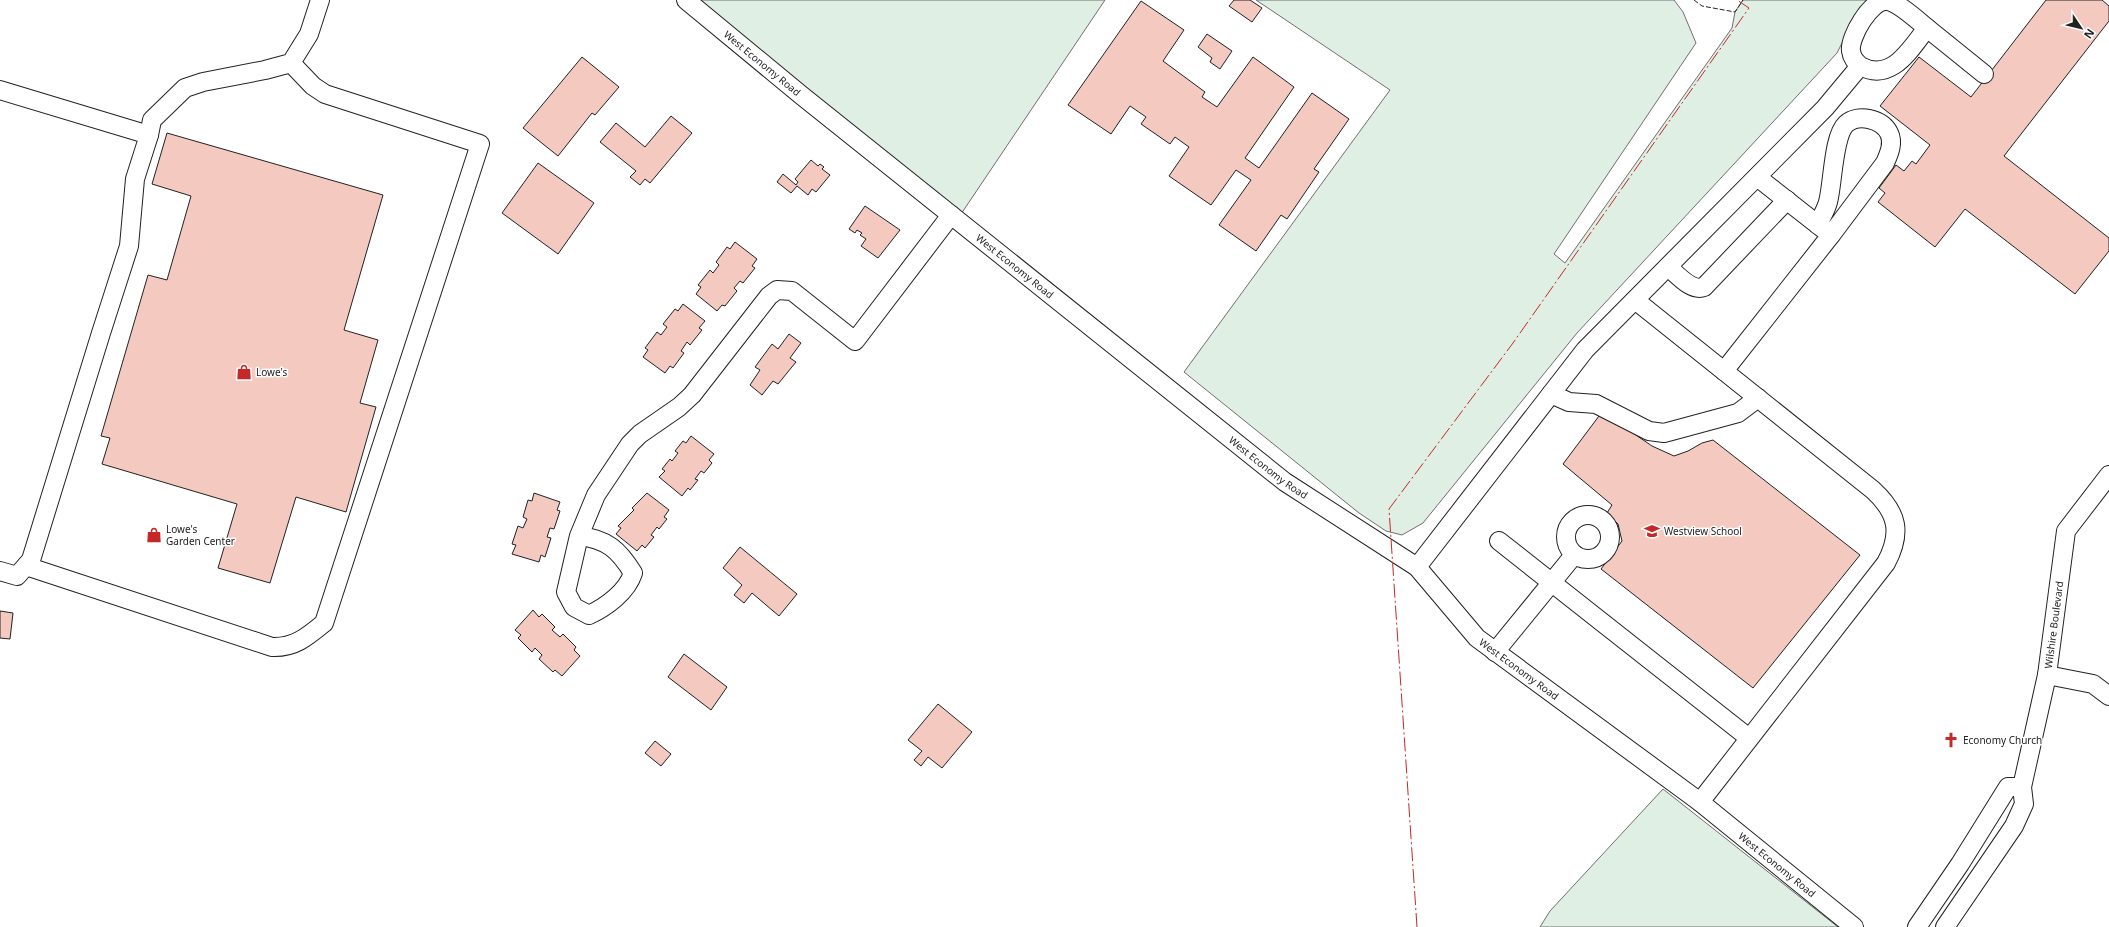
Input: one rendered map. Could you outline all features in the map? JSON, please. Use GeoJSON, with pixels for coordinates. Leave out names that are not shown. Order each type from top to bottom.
{"type":"FeatureCollection","features":[{"type":"Feature","properties":{"kind":"street"},"geometry":{"type":"LineString","coordinates":[[0,571],[17,576],[31,560],[95,350],[129,246],[135,179],[149,135],[152,120],[185,88],[203,82],[291,64],[309,34],[320,0]]}},
{"type":"Feature","properties":{"kind":"street","name":"West Economy Road"},"geometry":{"type":"LineString","coordinates":[[686,0],[951,215],[1285,482],[1417,567],[1477,638],[1700,802],[1854,927]]}},
{"type":"Feature","properties":{"kind":"street"},"geometry":{"type":"LineString","coordinates":[[1927,28],[1903,58],[1894,65],[1881,71],[1870,71],[1860,66],[1852,58],[1850,49],[1853,38],[1866,14],[1876,4],[1884,0],[1892,2],[1927,28],[1984,74]]}},
{"type":"Feature","properties":{"kind":"street"},"geometry":{"type":"LineString","coordinates":[[26,566],[272,647],[283,647],[303,641],[324,623],[480,144],[325,94],[313,86],[291,64]]}},
{"type":"Feature","properties":{"kind":"street"},"geometry":{"type":"LineString","coordinates":[[1417,567],[1585,350],[1825,108],[1860,66]]}},
{"type":"Feature","properties":{"kind":"street"},"geometry":{"type":"LineString","coordinates":[[0,90],[149,135]]}},
{"type":"Feature","properties":{"kind":"street"},"geometry":{"type":"LineString","coordinates":[[1724,371],[1825,230],[1885,163],[1890,154],[1891,143],[1889,133],[1875,120],[1857,119],[1846,124],[1839,136],[1825,230]]}},
{"type":"Feature","properties":{"kind":"street"},"geometry":{"type":"LineString","coordinates":[[1757,177],[1825,230]]}},
{"type":"Feature","properties":{"kind":"street"},"geometry":{"type":"LineString","coordinates":[[1668,267],[1693,287],[1699,289],[1704,287],[1787,200]]}},
{"type":"Feature","properties":{"kind":"street"},"geometry":{"type":"LineString","coordinates":[[579,536],[596,495],[630,444],[640,434],[679,407],[692,394],[769,296],[777,290],[792,291],[856,341],[951,215]]}},
{"type":"Feature","properties":{"kind":"street"},"geometry":{"type":"LineString","coordinates":[[1635,300],[1884,500],[1892,511],[1895,534],[1893,550],[1886,563],[1700,802]]}},
{"type":"Feature","properties":{"kind":"street"},"geometry":{"type":"LineString","coordinates":[[1551,394],[1569,402],[1596,404],[1649,431],[1664,433],[1738,413],[1758,398]]}},
{"type":"Feature","properties":{"kind":"street","name":"Wilshire Boulevard"},"geometry":{"type":"LineString","coordinates":[[1945,927],[2014,826],[2024,804],[2022,787],[2047,675],[2066,531],[2109,475]]}},
{"type":"Feature","properties":{"kind":"street"},"geometry":{"type":"LineString","coordinates":[[1499,541],[1749,738]]}},
{"type":"Feature","properties":{"kind":"street"},"geometry":{"type":"LineString","coordinates":[[1495,652],[1574,555]]}},
{"type":"Feature","properties":{"kind":"street"},"geometry":{"type":"LineString","coordinates":[[2047,675],[2093,684],[2109,696]]}},
{"type":"Feature","properties":{"kind":"street"},"geometry":{"type":"LineString","coordinates":[[1917,927],[1960,864],[2008,787],[2022,787]]}},
{"type":"Feature","properties":{"kind":"green space"},"geometry":{"type":"Polygon","coordinates":[[[687,0],[1105,0],[957,220],[687,0]]]}},
{"type":"Feature","properties":{"kind":"green space"},"geometry":{"type":"Polygon","coordinates":[[[1256,0],[1674,0],[1683,12],[1696,43],[1554,254],[1565,263],[1732,28],[1735,12],[1743,0],[1868,0],[1852,23],[1837,53],[1577,333],[1423,523],[1402,535],[1386,531],[1359,513],[1184,372],[1390,90],[1256,0]]]}},
{"type":"Feature","properties":{"kind":"green space"},"geometry":{"type":"Polygon","coordinates":[[[1663,789],[1838,927],[1540,927],[1550,911],[1663,789]]]}},
{"type":"Feature","properties":{"kind":"building"},"geometry":{"type":"Polygon","coordinates":[[[1234,0],[1250,0],[1262,8],[1252,22],[1229,6],[1234,0]]]}},
{"type":"Feature","properties":{"kind":"building"},"geometry":{"type":"Polygon","coordinates":[[[2046,0],[2102,0],[2109,6],[2109,21],[2004,156],[2109,238],[2109,251],[2075,294],[1965,209],[1935,247],[1878,202],[1885,193],[1879,188],[1896,165],[1904,171],[1912,161],[1916,164],[1930,145],[1880,106],[1919,57],[1971,97],[2046,0]]]}},
{"type":"Feature","properties":{"kind":"building"},"geometry":{"type":"Polygon","coordinates":[[[1141,1],[1184,30],[1163,61],[1205,92],[1202,97],[1217,107],[1253,57],[1294,87],[1245,158],[1259,168],[1312,93],[1349,119],[1314,169],[1319,172],[1287,219],[1281,215],[1256,251],[1219,225],[1251,180],[1236,170],[1211,205],[1169,176],[1189,147],[1175,137],[1170,144],[1141,124],[1146,117],[1130,106],[1111,134],[1068,105],[1141,1]]]}},
{"type":"Feature","properties":{"kind":"building"},"geometry":{"type":"Polygon","coordinates":[[[1207,34],[1232,51],[1220,69],[1210,62],[1212,58],[1198,47],[1207,34]]]}},
{"type":"Feature","properties":{"kind":"building"},"geometry":{"type":"Polygon","coordinates":[[[582,57],[619,87],[595,115],[592,113],[558,156],[523,128],[582,57]]]}},
{"type":"Feature","properties":{"kind":"building"},"geometry":{"type":"Polygon","coordinates":[[[671,116],[692,133],[650,183],[645,179],[640,185],[630,177],[636,171],[600,142],[616,123],[645,147],[671,116]]]}},
{"type":"Feature","properties":{"kind":"building","name":"Lowe's"},"geometry":{"type":"Polygon","coordinates":[[[167,133],[383,195],[344,330],[378,340],[360,403],[376,407],[346,512],[296,497],[270,583],[218,568],[237,504],[102,464],[110,438],[101,436],[148,275],[167,280],[191,196],[152,184],[167,133]]]}},
{"type":"Feature","properties":{"kind":"building"},"geometry":{"type":"Polygon","coordinates":[[[811,160],[818,166],[820,164],[824,167],[822,169],[830,175],[816,192],[812,189],[808,195],[797,186],[791,193],[777,182],[783,174],[796,185],[798,182],[795,179],[811,160]]]}},
{"type":"Feature","properties":{"kind":"building"},"geometry":{"type":"Polygon","coordinates":[[[538,163],[594,203],[558,254],[502,213],[538,163]]]}},
{"type":"Feature","properties":{"kind":"building"},"geometry":{"type":"Polygon","coordinates":[[[865,206],[900,230],[878,258],[861,246],[866,239],[860,235],[862,233],[857,230],[855,233],[849,229],[865,206]]]}},
{"type":"Feature","properties":{"kind":"building"},"geometry":{"type":"Polygon","coordinates":[[[735,242],[757,259],[752,266],[755,268],[743,283],[740,281],[734,288],[737,291],[725,306],[722,305],[717,311],[696,294],[701,287],[698,285],[710,270],[713,273],[719,265],[716,262],[727,247],[730,249],[735,242]]]}},
{"type":"Feature","properties":{"kind":"building"},"geometry":{"type":"Polygon","coordinates":[[[683,304],[705,321],[699,328],[702,330],[690,345],[687,342],[681,351],[684,353],[673,368],[670,366],[665,373],[643,357],[648,350],[645,348],[657,332],[661,335],[667,327],[663,324],[675,309],[678,311],[683,304]]]}},
{"type":"Feature","properties":{"kind":"building"},"geometry":{"type":"Polygon","coordinates":[[[789,334],[801,343],[790,358],[796,362],[778,384],[773,381],[762,395],[750,385],[760,370],[755,367],[772,344],[778,349],[789,334]]]}},
{"type":"Feature","properties":{"kind":"building"},"geometry":{"type":"Polygon","coordinates":[[[1602,412],[1652,446],[1674,456],[1688,451],[1702,443],[1713,440],[1860,555],[1753,688],[1601,569],[1622,541],[1618,524],[1607,513],[1612,505],[1563,464],[1602,412]]]}},
{"type":"Feature","properties":{"kind":"building"},"geometry":{"type":"Polygon","coordinates":[[[691,436],[714,454],[709,460],[712,463],[704,473],[701,471],[695,479],[698,480],[690,490],[688,488],[682,496],[659,477],[665,471],[662,469],[670,459],[672,461],[678,453],[675,451],[683,441],[686,443],[691,436]]]}},
{"type":"Feature","properties":{"kind":"building"},"geometry":{"type":"Polygon","coordinates":[[[534,493],[560,502],[557,510],[560,511],[554,529],[550,528],[547,537],[551,538],[545,557],[541,555],[539,562],[512,554],[516,545],[512,544],[518,526],[523,528],[527,519],[523,517],[528,500],[532,501],[534,493]]]}},
{"type":"Feature","properties":{"kind":"building"},"geometry":{"type":"Polygon","coordinates":[[[647,493],[669,510],[664,517],[667,519],[659,529],[657,527],[651,535],[654,537],[645,548],[642,545],[637,551],[616,534],[621,528],[618,526],[634,510],[632,508],[647,493]]]}},
{"type":"Feature","properties":{"kind":"building"},"geometry":{"type":"Polygon","coordinates":[[[740,547],[797,594],[779,616],[752,593],[744,603],[734,595],[742,585],[723,568],[740,547]]]}},
{"type":"Feature","properties":{"kind":"building"},"geometry":{"type":"Polygon","coordinates":[[[533,610],[539,617],[542,614],[555,627],[552,630],[560,637],[563,634],[576,647],[574,650],[580,656],[562,676],[555,670],[553,672],[539,659],[542,655],[535,648],[532,652],[518,638],[521,635],[515,630],[533,610]]]}},
{"type":"Feature","properties":{"kind":"building"},"geometry":{"type":"Polygon","coordinates":[[[0,611],[13,613],[10,639],[0,638],[0,611]]]}},
{"type":"Feature","properties":{"kind":"building"},"geometry":{"type":"Polygon","coordinates":[[[684,654],[727,687],[711,710],[668,677],[684,654]]]}},
{"type":"Feature","properties":{"kind":"building"},"geometry":{"type":"Polygon","coordinates":[[[938,704],[972,732],[942,768],[928,757],[921,766],[914,760],[922,751],[908,740],[938,704]]]}},
{"type":"Feature","properties":{"kind":"building"},"geometry":{"type":"Polygon","coordinates":[[[655,741],[671,754],[661,766],[645,753],[655,741]]]}},
{"type":"Feature","properties":{"kind":"fence"},"geometry":{"type":"LineString","coordinates":[[1694,0],[1702,6],[1735,12],[1743,0]]}},
{"type":"Feature","properties":{"kind":"power"},"geometry":{"type":"LineString","coordinates":[[1417,927],[1389,509],[1513,343],[1749,8],[1737,0]]}},
{"type":"Feature","properties":{"kind":"place","name":"Lowe's"},"geometry":{"type":"Point","coordinates":[244,372]}},
{"type":"Feature","properties":{"kind":"place","name":"Westview School"},"geometry":{"type":"Point","coordinates":[1652,531]}},
{"type":"Feature","properties":{"kind":"place","name":"Lowe's Garden Center"},"geometry":{"type":"Point","coordinates":[154,535]}},
{"type":"Feature","properties":{"kind":"place","name":"Economy Church"},"geometry":{"type":"Point","coordinates":[1951,740]}}]}
